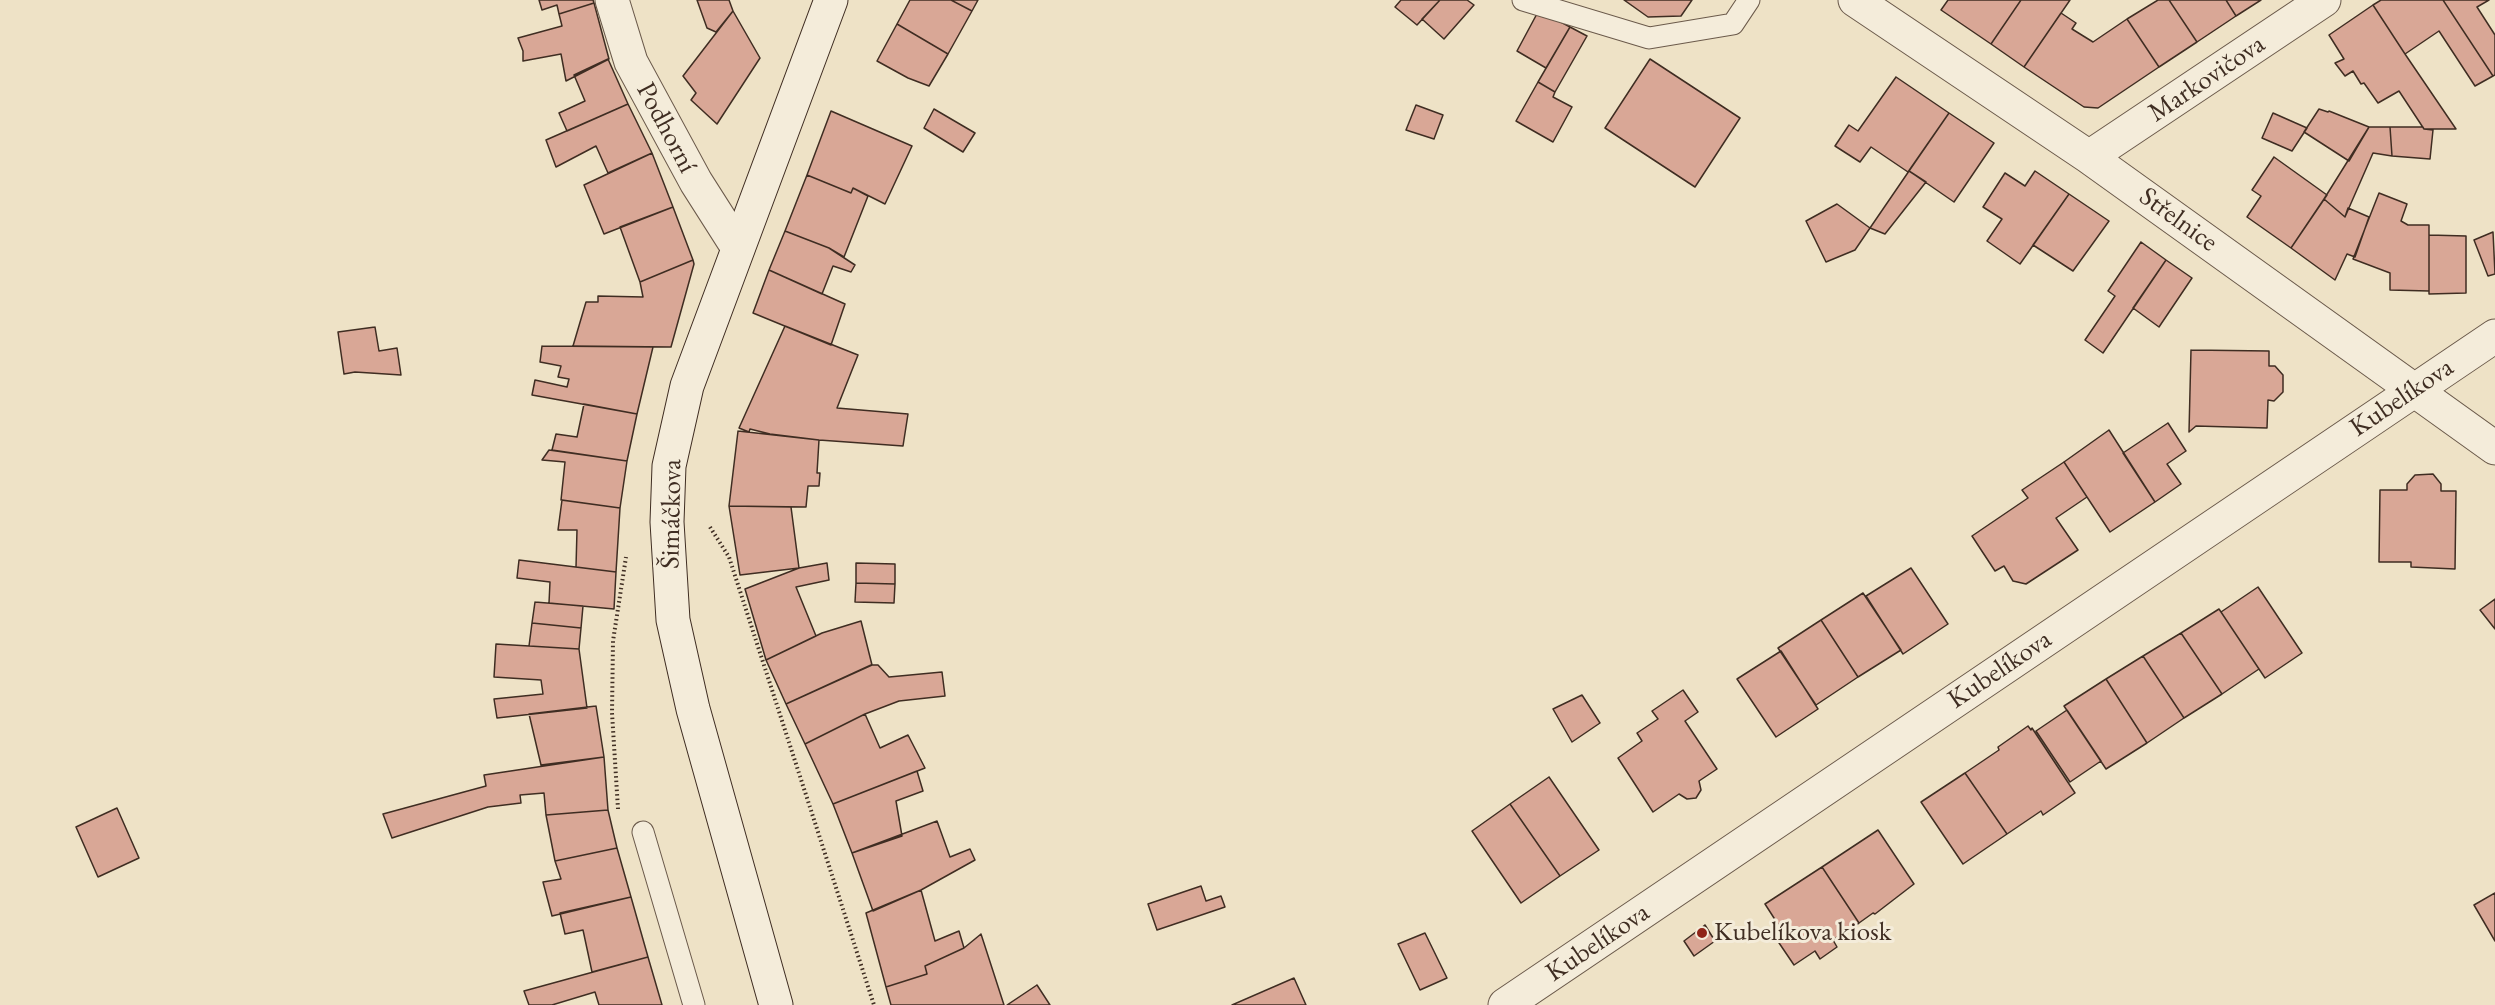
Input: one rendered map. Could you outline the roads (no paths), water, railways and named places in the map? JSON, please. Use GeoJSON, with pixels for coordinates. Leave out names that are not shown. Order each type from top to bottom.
{"type":"FeatureCollection","features":[{"type":"Feature","properties":{"kind":"street","name":"Podhorní"},"geometry":{"type":"LineString","coordinates":[[612,0],[631,62],[696,182],[738,248]]}},
{"type":"Feature","properties":{"kind":"street","name":"Šimáčkova"},"geometry":{"type":"LineString","coordinates":[[776,1005],[693,709],[673,620],[667,522],[669,466],[687,386],[831,0]]}},
{"type":"Feature","properties":{"kind":"street","name":"Střelnice"},"geometry":{"type":"LineString","coordinates":[[1855,0],[2089,157],[2495,448]]}},
{"type":"Feature","properties":{"kind":"street","name":"Markovičova"},"geometry":{"type":"LineString","coordinates":[[2089,157],[2324,0]]}},
{"type":"Feature","properties":{"kind":"street","name":"Kubelíkova"},"geometry":{"type":"LineString","coordinates":[[1505,1005],[2495,336]]}},
{"type":"Feature","properties":{"kind":"lane"},"geometry":{"type":"LineString","coordinates":[[1523,0],[1649,38],[1733,24],[1749,0]]}},
{"type":"Feature","properties":{"kind":"lane"},"geometry":{"type":"LineString","coordinates":[[643,832],[694,1005]]}},
{"type":"Feature","properties":{"kind":"place","name":"Kubelíkova kiosk"},"geometry":{"type":"Point","coordinates":[1702,933]}}]}
